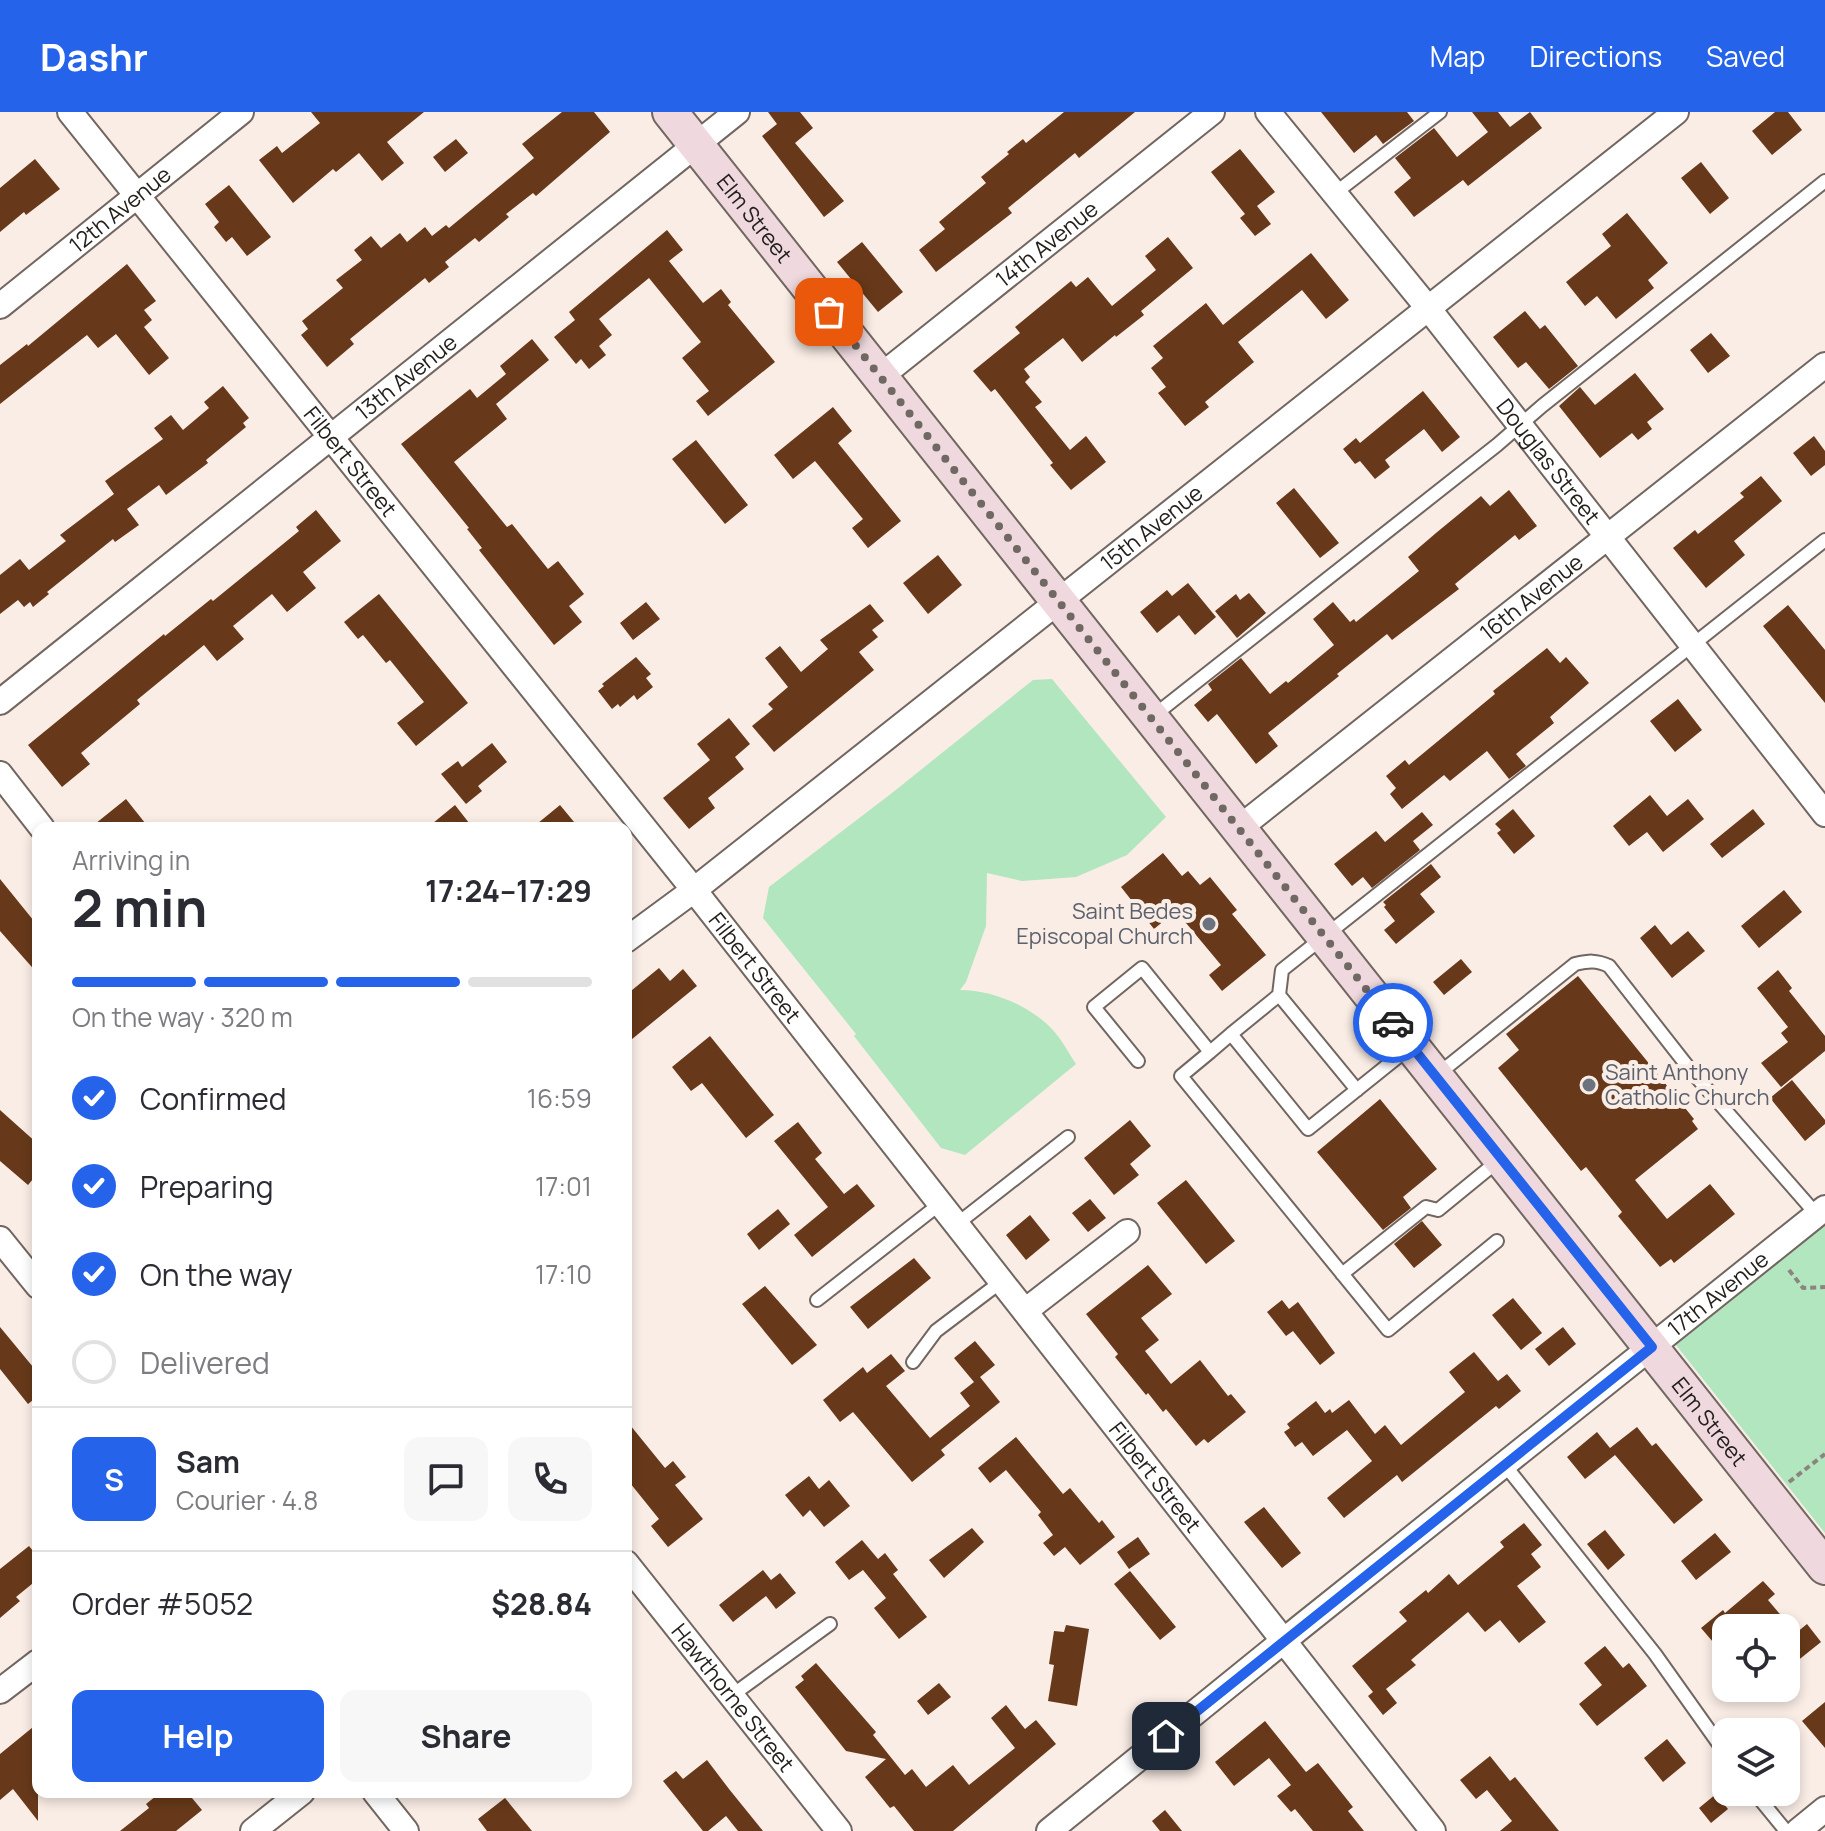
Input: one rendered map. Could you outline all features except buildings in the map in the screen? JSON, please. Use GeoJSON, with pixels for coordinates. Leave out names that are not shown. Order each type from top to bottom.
{"type":"FeatureCollection","features":[{"type":"Feature","properties":{"kind":"street","name":"Filbert Street"},"geometry":{"type":"LineString","coordinates":[[70,112],[694,890],[1433,1831]]}},
{"type":"Feature","properties":{"kind":"street","name":"12th Avenue"},"geometry":{"type":"LineString","coordinates":[[0,306],[241,112]]}},
{"type":"Feature","properties":{"kind":"street","name":"Elm Street"},"geometry":{"type":"LineString","coordinates":[[670,112],[1825,1567]]}},
{"type":"Feature","properties":{"kind":"street","name":"13th Avenue"},"geometry":{"type":"LineString","coordinates":[[0,702],[737,112]]}},
{"type":"Feature","properties":{"kind":"street","name":"14th Avenue"},"geometry":{"type":"LineString","coordinates":[[881,376],[1212,112]]}},
{"type":"Feature","properties":{"kind":"street","name":"Douglas Street"},"geometry":{"type":"LineString","coordinates":[[1268,112],[1428,308],[1825,814]]}},
{"type":"Feature","properties":{"kind":"street","name":"15th Avenue"},"geometry":{"type":"LineString","coordinates":[[632,936],[694,890],[1676,112]]}},
{"type":"Feature","properties":{"kind":"street","name":"16th Avenue"},"geometry":{"type":"LineString","coordinates":[[1238,829],[1825,365]]}},
{"type":"Feature","properties":{"kind":"street"},"geometry":{"type":"LineString","coordinates":[[0,774],[37,822]]}},
{"type":"Feature","properties":{"kind":"street","name":"17th Avenue"},"geometry":{"type":"LineString","coordinates":[[1049,1831],[1821,1212]]}},
{"type":"Feature","properties":{"kind":"street"},"geometry":{"type":"LineString","coordinates":[[1025,1311],[1127,1232]]}},
{"type":"Feature","properties":{"kind":"street"},"geometry":{"type":"LineString","coordinates":[[0,1239],[32,1279]]}},
{"type":"Feature","properties":{"kind":"street","name":"Hawthorne Street"},"geometry":{"type":"LineString","coordinates":[[632,1571],[839,1831]]}},
{"type":"Feature","properties":{"kind":"street"},"geometry":{"type":"LineString","coordinates":[[1,1689],[32,1666]]}},
{"type":"Feature","properties":{"kind":"street"},"geometry":{"type":"LineString","coordinates":[[253,1831],[294,1798]]}},
{"type":"Feature","properties":{"kind":"street"},"geometry":{"type":"LineString","coordinates":[[380,1798],[406,1831]]}},
{"type":"Feature","properties":{"kind":"street"},"geometry":{"type":"LineString","coordinates":[[1798,1831],[1825,1809]]}},
{"type":"Feature","properties":{"kind":"lane"},"geometry":{"type":"LineString","coordinates":[[1334,194],[1440,112]]}},
{"type":"Feature","properties":{"kind":"lane"},"geometry":{"type":"LineString","coordinates":[[1150,718],[1825,181]]}},
{"type":"Feature","properties":{"kind":"lane"},"geometry":{"type":"LineString","coordinates":[[1497,1241],[1388,1330],[1181,1076],[1279,995],[1282,970],[1825,540]]}},
{"type":"Feature","properties":{"kind":"lane"},"geometry":{"type":"LineString","coordinates":[[1435,1076],[1575,964],[1591,960],[1601,962],[1609,966],[1692,1072],[1821,1212]]}},
{"type":"Feature","properties":{"kind":"lane"},"geometry":{"type":"LineString","coordinates":[[1138,1061],[1094,1007],[1142,968],[1210,1052]]}},
{"type":"Feature","properties":{"kind":"lane"},"geometry":{"type":"LineString","coordinates":[[1279,995],[1357,1090]]}},
{"type":"Feature","properties":{"kind":"lane"},"geometry":{"type":"LineString","coordinates":[[1231,1034],[1308,1129],[1411,1046]]}},
{"type":"Feature","properties":{"kind":"lane"},"geometry":{"type":"LineString","coordinates":[[957,1224],[1068,1137]]}},
{"type":"Feature","properties":{"kind":"lane"},"geometry":{"type":"LineString","coordinates":[[1342,1274],[1426,1207],[1438,1210],[1501,1158]]}},
{"type":"Feature","properties":{"kind":"lane"},"geometry":{"type":"LineString","coordinates":[[817,1300],[941,1203]]}},
{"type":"Feature","properties":{"kind":"lane"},"geometry":{"type":"LineString","coordinates":[[913,1362],[936,1331],[1002,1281]]}},
{"type":"Feature","properties":{"kind":"lane"},"geometry":{"type":"LineString","coordinates":[[1504,1464],[1655,1654],[1712,1734]]}},
{"type":"Feature","properties":{"kind":"lane"},"geometry":{"type":"LineString","coordinates":[[731,1696],[830,1624]]}},
{"type":"Feature","properties":{"kind":"lane"},"geometry":{"type":"LineString","coordinates":[[1765,1806],[1786,1831]]}},
{"type":"Feature","properties":{"kind":"path"},"geometry":{"type":"LineString","coordinates":[[1789,1270],[1803,1288],[1825,1287]]}},
{"type":"Feature","properties":{"kind":"path"},"geometry":{"type":"LineString","coordinates":[[1770,1497],[1825,1454]]}},
{"type":"Feature","properties":{"kind":"green space"},"geometry":{"type":"Polygon","coordinates":[[[1052,679],[1166,817],[1127,855],[1076,877],[1022,881],[987,873],[986,926],[966,982],[960,990],[997,996],[1032,1012],[1055,1032],[1076,1064],[965,1155],[941,1148],[854,1036],[856,1034],[763,918],[769,887],[1033,680],[1052,679]]]}},
{"type":"Feature","properties":{"kind":"green space"},"geometry":{"type":"Polygon","coordinates":[[[1825,1219],[1825,1533],[1672,1340],[1825,1219]]]}},
{"type":"Feature","properties":{"kind":"way so far"},"geometry":{"type":"LineString","coordinates":[[829,312],[1393,1023]]}},
{"type":"Feature","properties":{"kind":"place","name":"Saint Bedes Episcopal Church"},"geometry":{"type":"Point","coordinates":[1209,924]}},
{"type":"Feature","properties":{"kind":"place","name":"Saint Anthony Catholic Church"},"geometry":{"type":"Point","coordinates":[1589,1085]}},
{"type":"Feature","properties":{"kind":"route"},"geometry":{"type":"LineString","coordinates":[[1166,1736],[1652,1347],[1393,1023]]}}]}
